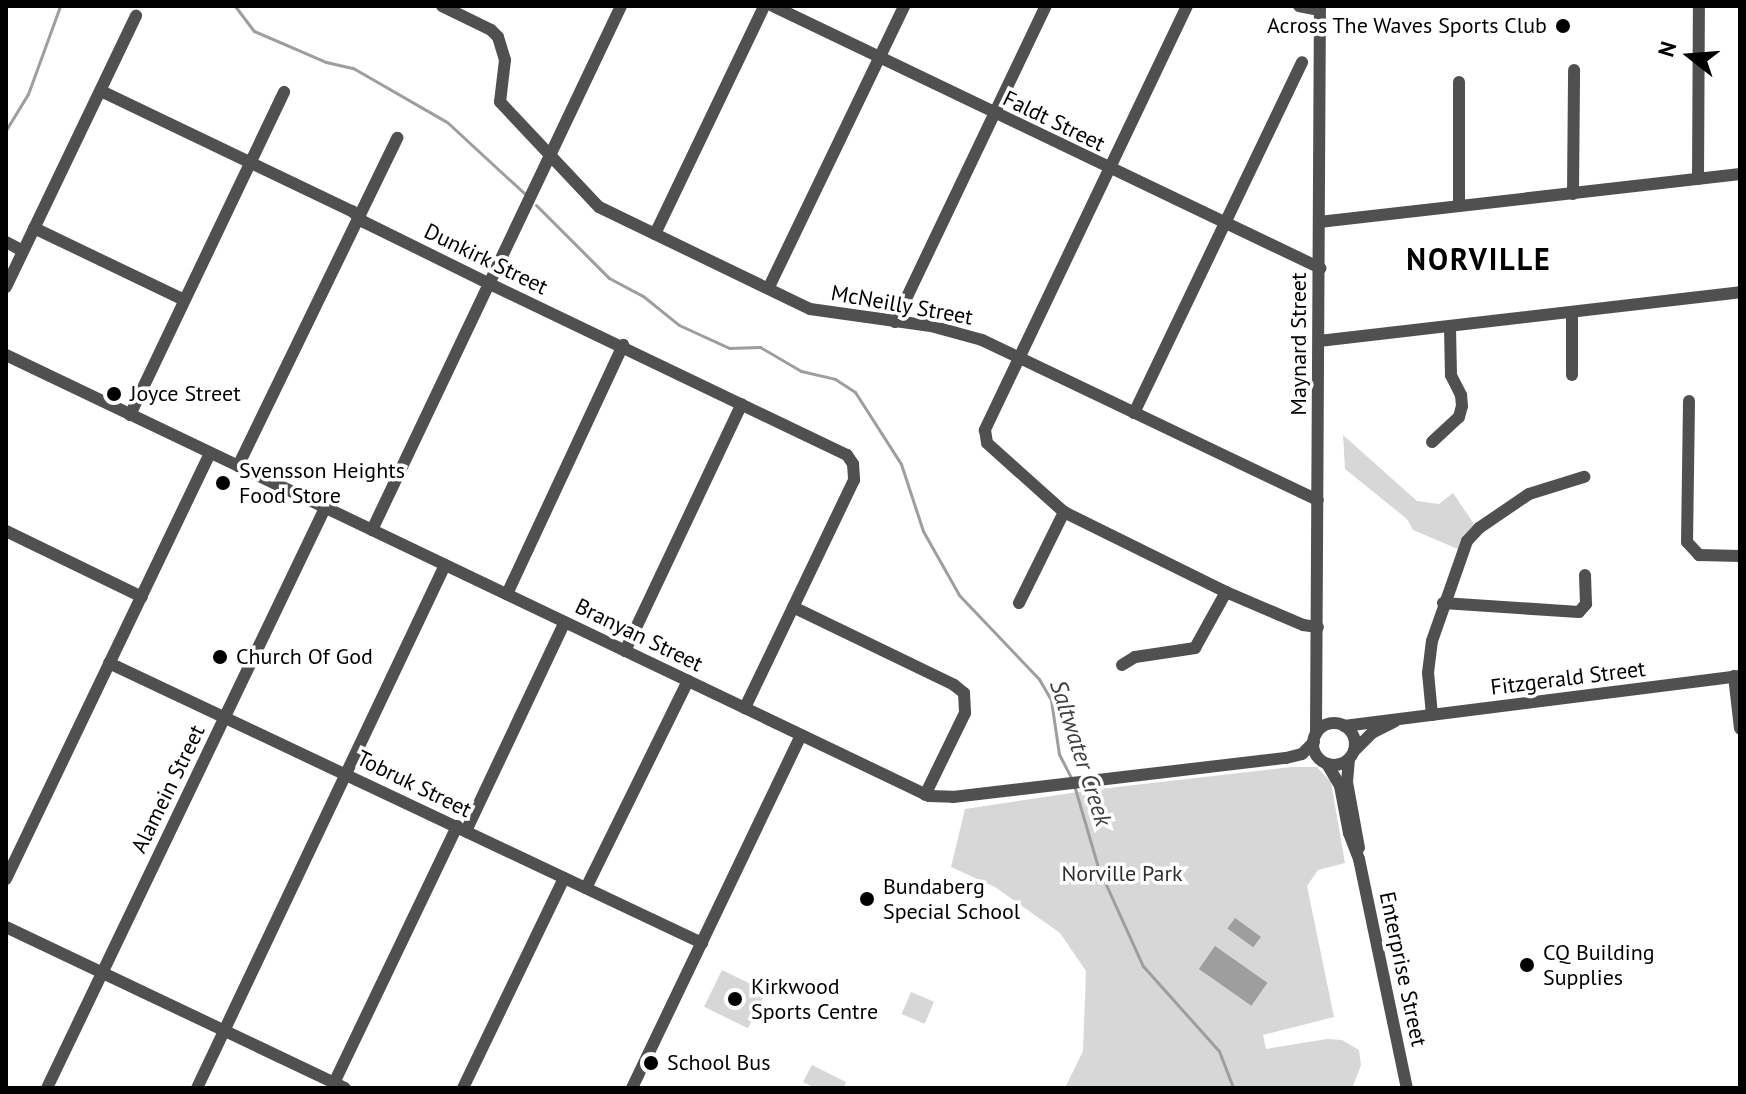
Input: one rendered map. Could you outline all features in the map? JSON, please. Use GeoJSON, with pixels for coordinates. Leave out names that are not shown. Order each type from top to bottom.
{"type":"FeatureCollection","features":[{"type":"Feature","properties":{"kind":"street","name":"McNeilly Street"},"geometry":{"type":"LineString","coordinates":[[442,6],[491,30],[498,37],[505,60],[500,102],[599,207],[810,309],[960,332],[1019,357],[1318,500]]}},
{"type":"Feature","properties":{"kind":"street"},"geometry":{"type":"LineString","coordinates":[[372,530],[621,6]]}},
{"type":"Feature","properties":{"kind":"street"},"geometry":{"type":"LineString","coordinates":[[655,234],[764,6]]}},
{"type":"Feature","properties":{"kind":"street","name":"Faldt Street"},"geometry":{"type":"LineString","coordinates":[[773,6],[1320,268]]}},
{"type":"Feature","properties":{"kind":"street"},"geometry":{"type":"LineString","coordinates":[[769,287],[904,6]]}},
{"type":"Feature","properties":{"kind":"street"},"geometry":{"type":"LineString","coordinates":[[895,322],[1046,6]]}},
{"type":"Feature","properties":{"kind":"street"},"geometry":{"type":"LineString","coordinates":[[1187,6],[985,430],[987,443],[1064,512],[1226,592],[1303,625],[1318,627]]}},
{"type":"Feature","properties":{"kind":"street"},"geometry":{"type":"LineString","coordinates":[[1299,6],[1320,8]]}},
{"type":"Feature","properties":{"kind":"street"},"geometry":{"type":"LineString","coordinates":[[1698,179],[1699,6]]}},
{"type":"Feature","properties":{"kind":"street","name":"Maynard Street"},"geometry":{"type":"LineString","coordinates":[[1315,738],[1320,8]]}},
{"type":"Feature","properties":{"kind":"street"},"geometry":{"type":"LineString","coordinates":[[6,287],[136,16]]}},
{"type":"Feature","properties":{"kind":"street"},"geometry":{"type":"LineString","coordinates":[[1134,413],[1302,62]]}},
{"type":"Feature","properties":{"kind":"street"},"geometry":{"type":"LineString","coordinates":[[1573,194],[1574,70]]}},
{"type":"Feature","properties":{"kind":"street"},"geometry":{"type":"LineString","coordinates":[[1459,82],[1459,206]]}},
{"type":"Feature","properties":{"kind":"street","name":"Dunkirk Street"},"geometry":{"type":"LineString","coordinates":[[101,91],[250,162],[490,284],[843,452],[853,464],[854,480],[793,607]]}},
{"type":"Feature","properties":{"kind":"street"},"geometry":{"type":"LineString","coordinates":[[130,415],[284,92]]}},
{"type":"Feature","properties":{"kind":"street"},"geometry":{"type":"LineString","coordinates":[[238,466],[397,138]]}},
{"type":"Feature","properties":{"kind":"street"},"geometry":{"type":"LineString","coordinates":[[1319,222],[1740,174]]}},
{"type":"Feature","properties":{"kind":"street"},"geometry":{"type":"LineString","coordinates":[[34,228],[184,300]]}},
{"type":"Feature","properties":{"kind":"street"},"geometry":{"type":"LineString","coordinates":[[6,242],[23,251]]}},
{"type":"Feature","properties":{"kind":"street"},"geometry":{"type":"LineString","coordinates":[[1319,341],[1740,292]]}},
{"type":"Feature","properties":{"kind":"street"},"geometry":{"type":"LineString","coordinates":[[1572,312],[1572,375]]}},
{"type":"Feature","properties":{"kind":"street"},"geometry":{"type":"LineString","coordinates":[[1432,442],[1459,417],[1462,406],[1461,395],[1451,375],[1450,326]]}},
{"type":"Feature","properties":{"kind":"street"},"geometry":{"type":"LineString","coordinates":[[507,594],[623,345]]}},
{"type":"Feature","properties":{"kind":"street","name":"Branyan Street"},"geometry":{"type":"LineString","coordinates":[[6,355],[925,795],[944,798],[1286,758],[1302,754],[1315,738]]}},
{"type":"Feature","properties":{"kind":"street"},"geometry":{"type":"LineString","coordinates":[[1689,401],[1687,542],[1699,555],[1740,556]]}},
{"type":"Feature","properties":{"kind":"street"},"geometry":{"type":"LineString","coordinates":[[625,651],[742,404]]}},
{"type":"Feature","properties":{"kind":"street"},"geometry":{"type":"LineString","coordinates":[[6,879],[10,862],[210,453]]}},
{"type":"Feature","properties":{"kind":"street"},"geometry":{"type":"LineString","coordinates":[[1432,715],[1429,655],[1462,550],[1479,528],[1541,488],[1584,477]]}},
{"type":"Feature","properties":{"kind":"street","name":"Alamein Street"},"geometry":{"type":"LineString","coordinates":[[47,1088],[325,508]]}},
{"type":"Feature","properties":{"kind":"street"},"geometry":{"type":"LineString","coordinates":[[1019,603],[1064,512]]}},
{"type":"Feature","properties":{"kind":"street"},"geometry":{"type":"LineString","coordinates":[[6,531],[142,597]]}},
{"type":"Feature","properties":{"kind":"street"},"geometry":{"type":"LineString","coordinates":[[197,1088],[445,565]]}},
{"type":"Feature","properties":{"kind":"street"},"geometry":{"type":"LineString","coordinates":[[1443,603],[1573,613],[1586,604],[1585,575]]}},
{"type":"Feature","properties":{"kind":"street"},"geometry":{"type":"LineString","coordinates":[[1122,665],[1135,657],[1195,648],[1226,592]]}},
{"type":"Feature","properties":{"kind":"street"},"geometry":{"type":"LineString","coordinates":[[745,708],[793,607],[954,685],[964,693],[965,713],[925,795]]}},
{"type":"Feature","properties":{"kind":"street"},"geometry":{"type":"LineString","coordinates":[[6,927],[340,1086],[461,829],[565,622]]}},
{"type":"Feature","properties":{"kind":"street","name":"Tobruk Street"},"geometry":{"type":"LineString","coordinates":[[109,663],[702,943]]}},
{"type":"Feature","properties":{"kind":"street"},"geometry":{"type":"LineString","coordinates":[[1737,676],[1740,729]]}},
{"type":"Feature","properties":{"kind":"street","name":"Fitzgerald Street"},"geometry":{"type":"LineString","coordinates":[[1341,725],[1737,676]]}},
{"type":"Feature","properties":{"kind":"street"},"geometry":{"type":"LineString","coordinates":[[586,888],[688,681]]}},
{"type":"Feature","properties":{"kind":"street","name":"Maynard Street"},"geometry":{"type":"LineString","coordinates":[[1317,683],[1326,710],[1341,725]]}},
{"type":"Feature","properties":{"kind":"street","name":"Fitzgerald Street"},"geometry":{"type":"LineString","coordinates":[[1352,755],[1372,733],[1400,719]]}},
{"type":"Feature","properties":{"kind":"street"},"geometry":{"type":"LineString","coordinates":[[1326,725],[1341,725],[1355,740],[1352,755],[1339,764],[1325,763],[1316,753],[1315,738],[1326,725]]}},
{"type":"Feature","properties":{"kind":"street"},"geometry":{"type":"LineString","coordinates":[[632,1088],[801,735]]}},
{"type":"Feature","properties":{"kind":"street","name":"Enterprise Street"},"geometry":{"type":"LineString","coordinates":[[1352,755],[1347,782],[1358,832],[1359,859]]}},
{"type":"Feature","properties":{"kind":"street","name":"Branyan Street"},"geometry":{"type":"LineString","coordinates":[[1286,758],[1325,763]]}},
{"type":"Feature","properties":{"kind":"street","name":"Enterprise Street"},"geometry":{"type":"LineString","coordinates":[[1325,763],[1340,786],[1349,833],[1359,859],[1407,1088]]}},
{"type":"Feature","properties":{"kind":"street"},"geometry":{"type":"LineString","coordinates":[[463,1088],[564,878]]}},
{"type":"Feature","properties":{"kind":"green space"},"geometry":{"type":"Polygon","coordinates":[[[1343,435],[1417,501],[1439,504],[1453,493],[1474,524],[1458,549],[1413,530],[1407,519],[1345,469],[1343,435]]]}},
{"type":"Feature","properties":{"kind":"green space","name":"Norville Park"},"geometry":{"type":"Polygon","coordinates":[[[1291,767],[1317,767],[1331,782],[1345,863],[1318,870],[1307,886],[1334,1017],[1263,1035],[1266,1049],[1327,1039],[1342,1040],[1359,1050],[1361,1065],[1353,1086],[1065,1088],[1083,1051],[1086,971],[1060,933],[995,887],[951,867],[965,809],[1091,790],[1291,767]]]}},
{"type":"Feature","properties":{"kind":"green space","name":"Kirkwood Sports Centre"},"geometry":{"type":"Polygon","coordinates":[[[722,970],[766,991],[748,1028],[704,1007],[722,970]]]}},
{"type":"Feature","properties":{"kind":"green space"},"geometry":{"type":"Polygon","coordinates":[[[911,992],[934,1002],[925,1024],[902,1014],[911,992]]]}},
{"type":"Feature","properties":{"kind":"green space"},"geometry":{"type":"Polygon","coordinates":[[[812,1065],[846,1082],[844,1088],[815,1088],[803,1082],[812,1065]]]}},
{"type":"Feature","properties":{"kind":"shaded area"},"geometry":{"type":"Polygon","coordinates":[[[1235,918],[1261,937],[1253,947],[1227,929],[1235,918]]]}},
{"type":"Feature","properties":{"kind":"shaded area"},"geometry":{"type":"Polygon","coordinates":[[[1215,946],[1267,983],[1251,1006],[1199,969],[1215,946]]]}},
{"type":"Feature","properties":{"kind":"waterway","name":"Saltwater Creek"},"geometry":{"type":"LineString","coordinates":[[6,130],[28,94],[60,6]]}},
{"type":"Feature","properties":{"kind":"waterway","name":"Saltwater Creek"},"geometry":{"type":"LineString","coordinates":[[235,6],[254,31],[326,62],[353,68],[447,122],[524,193]]}},
{"type":"Feature","properties":{"kind":"waterway","name":"Saltwater Creek"},"geometry":{"type":"LineString","coordinates":[[536,205],[609,278],[643,296],[679,325],[729,348],[760,347],[801,371],[835,379],[855,392],[901,464],[923,531],[959,595],[1039,679],[1051,700],[1059,754],[1071,778]]}},
{"type":"Feature","properties":{"kind":"waterway","name":"Saltwater Creek"},"geometry":{"type":"LineString","coordinates":[[1074,785],[1098,867],[1143,966],[1219,1051],[1233,1088]]}},
{"type":"Feature","properties":{"kind":"place","name":"Across The Waves Sports Club"},"geometry":{"type":"Point","coordinates":[1563,26]}},
{"type":"Feature","properties":{"kind":"place","name":"Joyce Street"},"geometry":{"type":"Point","coordinates":[114,394]}},
{"type":"Feature","properties":{"kind":"place","name":"Svensson Heights Food Store"},"geometry":{"type":"Point","coordinates":[223,483]}},
{"type":"Feature","properties":{"kind":"place","name":"Church Of God"},"geometry":{"type":"Point","coordinates":[220,657]}},
{"type":"Feature","properties":{"kind":"place","name":"Bundaberg Special School"},"geometry":{"type":"Point","coordinates":[867,899]}},
{"type":"Feature","properties":{"kind":"place","name":"CQ Building Supplies"},"geometry":{"type":"Point","coordinates":[1527,965]}},
{"type":"Feature","properties":{"kind":"place","name":"Kirkwood Sports Centre"},"geometry":{"type":"Point","coordinates":[735,999]}},
{"type":"Feature","properties":{"kind":"place","name":"School Bus"},"geometry":{"type":"Point","coordinates":[651,1063]}},
{"type":"Feature","properties":{"kind":"district","name":"NORVILLE"},"geometry":{"type":"Point","coordinates":[1479,259]}}]}
